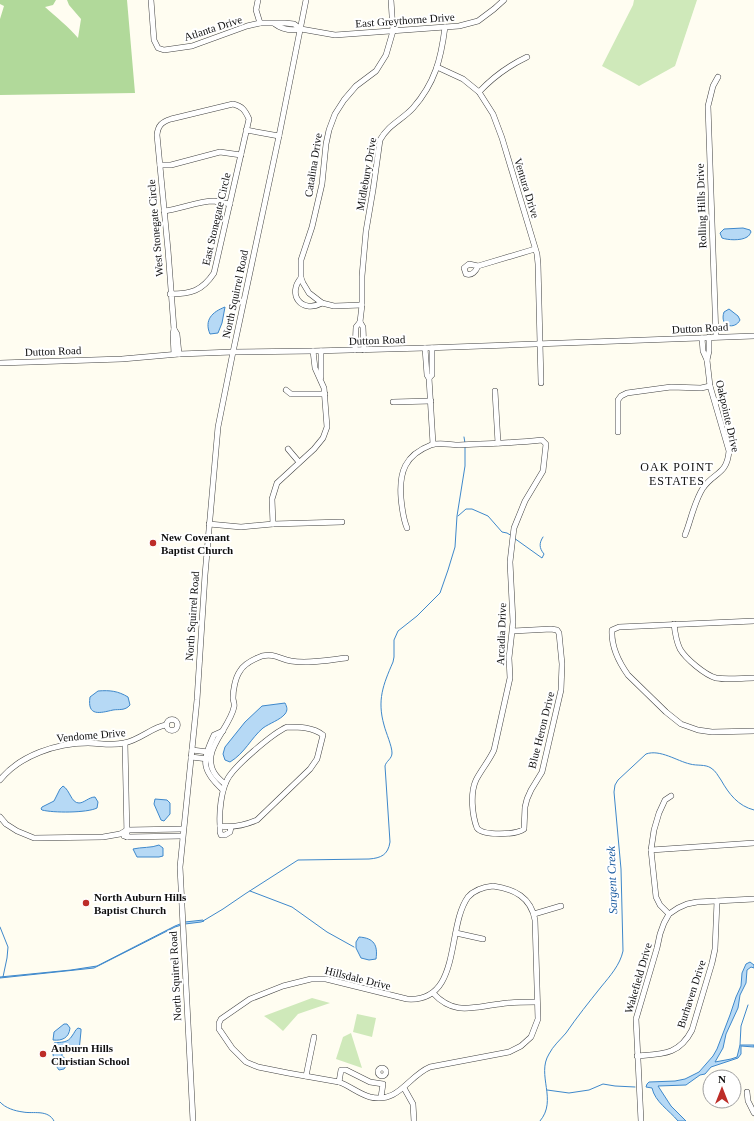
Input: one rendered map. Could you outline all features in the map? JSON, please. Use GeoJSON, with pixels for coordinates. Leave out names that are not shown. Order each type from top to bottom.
{"type":"FeatureCollection","features":[{"type":"Feature","properties":{"kind":"street","name":"Atlanta Drive"},"geometry":{"type":"LineString","coordinates":[[151,0],[154,40],[158,48],[164,50],[192,46],[247,26],[275,24],[279,27],[292,30],[301,28]]}},
{"type":"Feature","properties":{"kind":"street"},"geometry":{"type":"LineString","coordinates":[[258,0],[256,10],[260,24]]}},
{"type":"Feature","properties":{"kind":"street","name":"North Squirrel Road"},"geometry":{"type":"LineString","coordinates":[[193,1121],[180,867],[192,750],[218,427],[232,352],[279,136],[306,0]]}},
{"type":"Feature","properties":{"kind":"street","name":"Catalina Drive"},"geometry":{"type":"LineString","coordinates":[[322,303],[314,307],[308,307],[301,304],[294,290],[297,282],[301,278],[301,260],[312,227],[322,184],[326,144],[335,114],[344,100],[356,86],[376,71],[386,55],[394,31],[391,0]]}},
{"type":"Feature","properties":{"kind":"street","name":"East Greythorne Drive"},"geometry":{"type":"LineString","coordinates":[[301,28],[335,35],[459,26],[478,21],[504,0]]}},
{"type":"Feature","properties":{"kind":"street","name":"Midlebury Drive"},"geometry":{"type":"LineString","coordinates":[[355,350],[356,327],[360,322],[362,305],[362,276],[366,231],[380,140],[392,124],[412,109],[431,81],[441,55],[445,27]]}},
{"type":"Feature","properties":{"kind":"street"},"geometry":{"type":"LineString","coordinates":[[479,92],[493,77],[512,64],[527,57]]}},
{"type":"Feature","properties":{"kind":"street","name":"Ventura Drive"},"geometry":{"type":"LineString","coordinates":[[437,66],[463,79],[479,92],[493,114],[502,138],[535,249],[538,264],[541,383]]}},
{"type":"Feature","properties":{"kind":"street","name":"Rolling Hills Drive"},"geometry":{"type":"LineString","coordinates":[[716,337],[708,106],[713,86],[718,77]]}},
{"type":"Feature","properties":{"kind":"street","name":"West Stonegate Circle"},"geometry":{"type":"LineString","coordinates":[[177,354],[173,334],[174,329],[157,135],[159,125],[164,121],[232,104],[243,108],[249,119]]}},
{"type":"Feature","properties":{"kind":"street","name":"East Stonegate Circle"},"geometry":{"type":"LineString","coordinates":[[170,294],[190,293],[204,285],[210,279],[216,266],[249,119]]}},
{"type":"Feature","properties":{"kind":"street"},"geometry":{"type":"LineString","coordinates":[[246,130],[279,136]]}},
{"type":"Feature","properties":{"kind":"street"},"geometry":{"type":"LineString","coordinates":[[160,165],[171,164],[220,152],[241,155]]}},
{"type":"Feature","properties":{"kind":"street"},"geometry":{"type":"LineString","coordinates":[[164,211],[209,202],[230,204]]}},
{"type":"Feature","properties":{"kind":"street"},"geometry":{"type":"LineString","coordinates":[[478,266],[535,249]]}},
{"type":"Feature","properties":{"kind":"street"},"geometry":{"type":"LineString","coordinates":[[301,278],[309,293],[322,303],[334,306],[362,305]]}},
{"type":"Feature","properties":{"kind":"street","name":"Midlebury Drive"},"geometry":{"type":"LineString","coordinates":[[360,322],[363,327],[364,350]]}},
{"type":"Feature","properties":{"kind":"street","name":"Dutton Road"},"geometry":{"type":"LineString","coordinates":[[0,363],[122,359],[177,354],[232,352],[432,348],[754,336]]}},
{"type":"Feature","properties":{"kind":"street","name":"Oakpointe Drive"},"geometry":{"type":"LineString","coordinates":[[707,360],[709,351],[709,337]]}},
{"type":"Feature","properties":{"kind":"street","name":"Oakpointe Drive"},"geometry":{"type":"LineString","coordinates":[[685,535],[702,489],[709,481],[724,469],[729,452],[710,386],[707,360],[703,351],[702,338]]}},
{"type":"Feature","properties":{"kind":"street"},"geometry":{"type":"LineString","coordinates":[[425,348],[431,401],[433,444]]}},
{"type":"Feature","properties":{"kind":"street"},"geometry":{"type":"LineString","coordinates":[[429,378],[432,375],[432,348]]}},
{"type":"Feature","properties":{"kind":"street"},"geometry":{"type":"LineString","coordinates":[[273,524],[272,499],[277,483],[323,438],[327,427],[324,388],[315,368],[313,351]]}},
{"type":"Feature","properties":{"kind":"street"},"geometry":{"type":"LineString","coordinates":[[320,378],[321,351]]}},
{"type":"Feature","properties":{"kind":"street"},"geometry":{"type":"LineString","coordinates":[[703,351],[709,351]]}},
{"type":"Feature","properties":{"kind":"street"},"geometry":{"type":"LineString","coordinates":[[618,432],[618,400],[620,396],[627,393],[671,387],[702,388],[710,386]]}},
{"type":"Feature","properties":{"kind":"street"},"geometry":{"type":"LineString","coordinates":[[286,390],[292,394],[325,394]]}},
{"type":"Feature","properties":{"kind":"street"},"geometry":{"type":"LineString","coordinates":[[407,528],[402,517],[400,486],[403,470],[408,461],[417,451],[433,444],[451,445],[498,443],[495,391]]}},
{"type":"Feature","properties":{"kind":"street"},"geometry":{"type":"LineString","coordinates":[[392,402],[431,401]]}},
{"type":"Feature","properties":{"kind":"street","name":"Arcadia Drive"},"geometry":{"type":"LineString","coordinates":[[477,828],[472,792],[476,779],[491,758],[509,685],[509,658],[513,631],[510,562],[514,528],[525,502],[544,471],[546,444],[542,440],[498,443]]}},
{"type":"Feature","properties":{"kind":"street"},"geometry":{"type":"LineString","coordinates":[[288,449],[299,462]]}},
{"type":"Feature","properties":{"kind":"street"},"geometry":{"type":"LineString","coordinates":[[210,524],[241,527],[273,524],[342,522]]}},
{"type":"Feature","properties":{"kind":"street"},"geometry":{"type":"LineString","coordinates":[[754,621],[619,627],[612,630],[613,646],[622,667],[675,721],[706,732],[754,731]]}},
{"type":"Feature","properties":{"kind":"street"},"geometry":{"type":"LineString","coordinates":[[674,624],[675,634],[680,649],[692,662],[710,676],[726,679],[754,678]]}},
{"type":"Feature","properties":{"kind":"street","name":"Blue Heron Drive"},"geometry":{"type":"LineString","coordinates":[[477,828],[480,831],[488,833],[515,833],[522,830],[525,824],[525,807],[527,799],[542,772],[561,690],[562,664],[559,633],[557,630],[513,631]]}},
{"type":"Feature","properties":{"kind":"street"},"geometry":{"type":"LineString","coordinates":[[223,790],[212,780],[206,766],[214,735],[224,731],[234,707],[234,693],[239,672],[247,663],[263,656],[277,655],[291,661],[325,661],[346,658]]}},
{"type":"Feature","properties":{"kind":"street","name":"Vendome Drive"},"geometry":{"type":"LineString","coordinates":[[0,780],[7,772],[19,763],[52,748],[80,743],[112,745],[125,743],[141,738],[160,726],[166,725]]}},
{"type":"Feature","properties":{"kind":"street"},"geometry":{"type":"LineString","coordinates":[[220,826],[231,827],[247,824],[257,820],[310,769],[317,760],[323,735],[320,732],[312,729],[287,727],[278,732],[237,768],[228,778],[223,790],[220,826],[221,835],[225,835],[230,832],[231,827]]}},
{"type":"Feature","properties":{"kind":"street"},"geometry":{"type":"LineString","coordinates":[[125,743],[127,837]]}},
{"type":"Feature","properties":{"kind":"street"},"geometry":{"type":"LineString","coordinates":[[192,750],[209,752]]}},
{"type":"Feature","properties":{"kind":"street"},"geometry":{"type":"LineString","coordinates":[[191,758],[208,759]]}},
{"type":"Feature","properties":{"kind":"street"},"geometry":{"type":"LineString","coordinates":[[208,759],[216,777],[225,784]]}},
{"type":"Feature","properties":{"kind":"street"},"geometry":{"type":"LineString","coordinates":[[671,796],[665,800],[659,813],[652,843],[656,897],[660,905],[669,914],[687,904],[754,899]]}},
{"type":"Feature","properties":{"kind":"street"},"geometry":{"type":"LineString","coordinates":[[0,817],[6,824],[17,831],[34,838],[103,837],[120,834],[127,830],[183,829]]}},
{"type":"Feature","properties":{"kind":"street"},"geometry":{"type":"LineString","coordinates":[[154,830],[154,836]]}},
{"type":"Feature","properties":{"kind":"street"},"geometry":{"type":"LineString","coordinates":[[120,834],[127,837],[182,836]]}},
{"type":"Feature","properties":{"kind":"street"},"geometry":{"type":"LineString","coordinates":[[652,850],[754,843]]}},
{"type":"Feature","properties":{"kind":"street"},"geometry":{"type":"LineString","coordinates":[[384,1076],[381,1097],[394,1094],[404,1088],[419,1072],[430,1066],[508,1052],[521,1046],[531,1037],[538,1019],[538,1002],[534,914],[530,906],[518,893],[507,888],[493,886],[485,887],[473,892],[468,898],[459,920],[446,976],[433,993],[443,1003],[456,1008],[466,1009],[501,1003],[538,1002]]}},
{"type":"Feature","properties":{"kind":"street","name":"Burhaven Drive"},"geometry":{"type":"LineString","coordinates":[[637,1056],[667,1053],[675,1050],[685,1042],[692,1030],[715,949],[718,901]]}},
{"type":"Feature","properties":{"kind":"street"},"geometry":{"type":"LineString","coordinates":[[534,914],[561,906]]}},
{"type":"Feature","properties":{"kind":"street","name":"Wakefield Drive"},"geometry":{"type":"LineString","coordinates":[[641,1121],[636,1019],[660,934],[669,914]]}},
{"type":"Feature","properties":{"kind":"street"},"geometry":{"type":"LineString","coordinates":[[456,933],[483,939]]}},
{"type":"Feature","properties":{"kind":"street","name":"Hillsdale Drive"},"geometry":{"type":"LineString","coordinates":[[381,1097],[369,1096],[339,1082],[258,1067],[246,1062],[232,1048],[222,1034],[219,1029],[219,1022],[238,1006],[250,999],[283,986],[311,979],[326,979],[413,1000],[433,993]]}},
{"type":"Feature","properties":{"kind":"street"},"geometry":{"type":"LineString","coordinates":[[306,1076],[314,1037]]}},
{"type":"Feature","properties":{"kind":"street"},"geometry":{"type":"LineString","coordinates":[[339,1082],[341,1070],[346,1070],[370,1082],[383,1084]]}},
{"type":"Feature","properties":{"kind":"street"},"geometry":{"type":"LineString","coordinates":[[404,1088],[413,1104],[414,1121]]}},
{"type":"Feature","properties":{"kind":"street"},"geometry":{"type":"LineString","coordinates":[[747,1092],[748,1101],[754,1112]]}},
{"type":"Feature","properties":{"kind":"green space"},"geometry":{"type":"Polygon","coordinates":[[[0,0],[56,0],[53,5],[45,7],[67,26],[78,38],[81,19],[69,5],[67,0],[127,0],[135,93],[0,95],[0,19],[4,6],[0,4],[0,0]]]}},
{"type":"Feature","properties":{"kind":"green space"},"geometry":{"type":"Polygon","coordinates":[[[634,0],[697,0],[675,66],[639,86],[602,66],[633,5],[634,0]]]}},
{"type":"Feature","properties":{"kind":"green space"},"geometry":{"type":"Polygon","coordinates":[[[312,998],[330,1003],[298,1014],[283,1031],[264,1016],[312,998]]]}},
{"type":"Feature","properties":{"kind":"green space"},"geometry":{"type":"Polygon","coordinates":[[[357,1014],[376,1018],[372,1037],[353,1032],[357,1014]]]}},
{"type":"Feature","properties":{"kind":"green space"},"geometry":{"type":"Polygon","coordinates":[[[351,1033],[362,1068],[336,1059],[343,1037],[351,1033]]]}},
{"type":"Feature","properties":{"kind":"water"},"geometry":{"type":"Polygon","coordinates":[[[743,228],[750,230],[751,232],[748,237],[741,239],[724,239],[720,233],[724,229],[743,228]]]}},
{"type":"Feature","properties":{"kind":"water"},"geometry":{"type":"Polygon","coordinates":[[[225,307],[222,323],[218,333],[210,334],[208,325],[210,317],[216,311],[225,307]]]}},
{"type":"Feature","properties":{"kind":"water"},"geometry":{"type":"Polygon","coordinates":[[[729,309],[738,316],[740,320],[735,325],[731,326],[726,324],[723,317],[724,312],[729,309]]]}},
{"type":"Feature","properties":{"kind":"water"},"geometry":{"type":"Polygon","coordinates":[[[98,691],[121,693],[128,697],[130,705],[124,709],[104,712],[93,711],[90,708],[90,697],[98,691]]]}},
{"type":"Feature","properties":{"kind":"water"},"geometry":{"type":"Polygon","coordinates":[[[285,703],[287,710],[283,716],[263,728],[244,750],[230,762],[225,760],[223,754],[225,747],[245,722],[262,706],[285,703]]]}},
{"type":"Feature","properties":{"kind":"water"},"geometry":{"type":"Polygon","coordinates":[[[63,786],[72,799],[76,802],[81,803],[95,797],[98,802],[97,808],[86,811],[70,812],[42,810],[42,807],[54,801],[63,786]]]}},
{"type":"Feature","properties":{"kind":"water"},"geometry":{"type":"Polygon","coordinates":[[[155,799],[167,800],[170,803],[170,814],[164,821],[161,820],[154,804],[155,799]]]}},
{"type":"Feature","properties":{"kind":"water"},"geometry":{"type":"Polygon","coordinates":[[[159,845],[163,848],[163,856],[159,857],[137,857],[133,849],[153,847],[159,845]]]}},
{"type":"Feature","properties":{"kind":"water"},"geometry":{"type":"Polygon","coordinates":[[[204,921],[201,922],[175,927],[94,968],[0,978],[97,966],[175,926],[185,922],[204,921]]]}},
{"type":"Feature","properties":{"kind":"water"},"geometry":{"type":"Polygon","coordinates":[[[359,937],[368,939],[374,943],[376,959],[369,960],[361,958],[356,948],[356,942],[359,937]]]}},
{"type":"Feature","properties":{"kind":"water"},"geometry":{"type":"Polygon","coordinates":[[[750,962],[754,965],[754,968],[751,967],[747,970],[746,983],[740,995],[738,1008],[726,1034],[723,1048],[715,1062],[737,1057],[740,1045],[754,1045],[754,1047],[741,1046],[741,1054],[738,1058],[711,1067],[709,1069],[702,1069],[702,1075],[686,1085],[658,1086],[671,1106],[686,1121],[678,1121],[659,1102],[652,1088],[646,1087],[647,1084],[649,1082],[685,1079],[699,1072],[713,1056],[741,986],[742,973],[746,964],[750,962]]]}},
{"type":"Feature","properties":{"kind":"water"},"geometry":{"type":"Polygon","coordinates":[[[64,1024],[67,1024],[70,1028],[67,1036],[59,1040],[53,1040],[54,1032],[64,1024]]]}},
{"type":"Feature","properties":{"kind":"water"},"geometry":{"type":"Polygon","coordinates":[[[78,1028],[81,1029],[79,1051],[73,1053],[62,1051],[62,1056],[68,1061],[68,1063],[64,1069],[59,1070],[54,1057],[54,1043],[68,1040],[78,1028]]]}},
{"type":"Feature","properties":{"kind":"waterway"},"geometry":{"type":"LineString","coordinates":[[464,437],[465,443]]}},
{"type":"Feature","properties":{"kind":"waterway"},"geometry":{"type":"LineString","coordinates":[[203,921],[298,860],[369,859],[380,857],[388,850],[390,842],[385,766],[392,753],[382,716],[382,693],[386,678],[393,662],[394,640],[398,631],[417,616],[440,593],[448,570],[455,547],[457,516],[465,466],[465,446]]}},
{"type":"Feature","properties":{"kind":"waterway"},"geometry":{"type":"LineString","coordinates":[[458,516],[466,509],[472,509],[488,516],[502,532],[512,536]]}},
{"type":"Feature","properties":{"kind":"waterway"},"geometry":{"type":"LineString","coordinates":[[514,538],[542,558],[544,554],[540,546],[543,537]]}},
{"type":"Feature","properties":{"kind":"waterway","name":"Sargent Creek"},"geometry":{"type":"LineString","coordinates":[[540,1121],[545,1113],[547,1105],[545,1070],[549,1054],[614,970],[622,956],[621,869],[614,792],[615,785],[618,780],[646,754],[663,754],[690,764],[711,768],[716,772],[734,799],[743,806],[754,810]]}},
{"type":"Feature","properties":{"kind":"waterway"},"geometry":{"type":"LineString","coordinates":[[250,891],[292,907],[327,932],[354,947]]}},
{"type":"Feature","properties":{"kind":"waterway"},"geometry":{"type":"LineString","coordinates":[[0,927],[8,947],[3,977]]}},
{"type":"Feature","properties":{"kind":"waterway"},"geometry":{"type":"LineString","coordinates":[[740,1045],[741,1026],[748,1005]]}},
{"type":"Feature","properties":{"kind":"waterway"},"geometry":{"type":"LineString","coordinates":[[547,1090],[569,1093],[589,1090],[603,1084],[635,1087]]}},
{"type":"Feature","properties":{"kind":"waterway"},"geometry":{"type":"LineString","coordinates":[[0,1102],[7,1108],[17,1111],[44,1113],[51,1117],[54,1121]]}},
{"type":"Feature","properties":{"kind":"place","name":"New Covenant Baptist Church"},"geometry":{"type":"Point","coordinates":[153,543]}},
{"type":"Feature","properties":{"kind":"place","name":"North Auburn Hills Baptist Church"},"geometry":{"type":"Point","coordinates":[86,903]}},
{"type":"Feature","properties":{"kind":"place","name":"Auburn Hills Christian School"},"geometry":{"type":"Point","coordinates":[43,1054]}},
{"type":"Feature","properties":{"kind":"district","name":"OAK POINT ESTATES"},"geometry":{"type":"Point","coordinates":[677,474]}}]}
